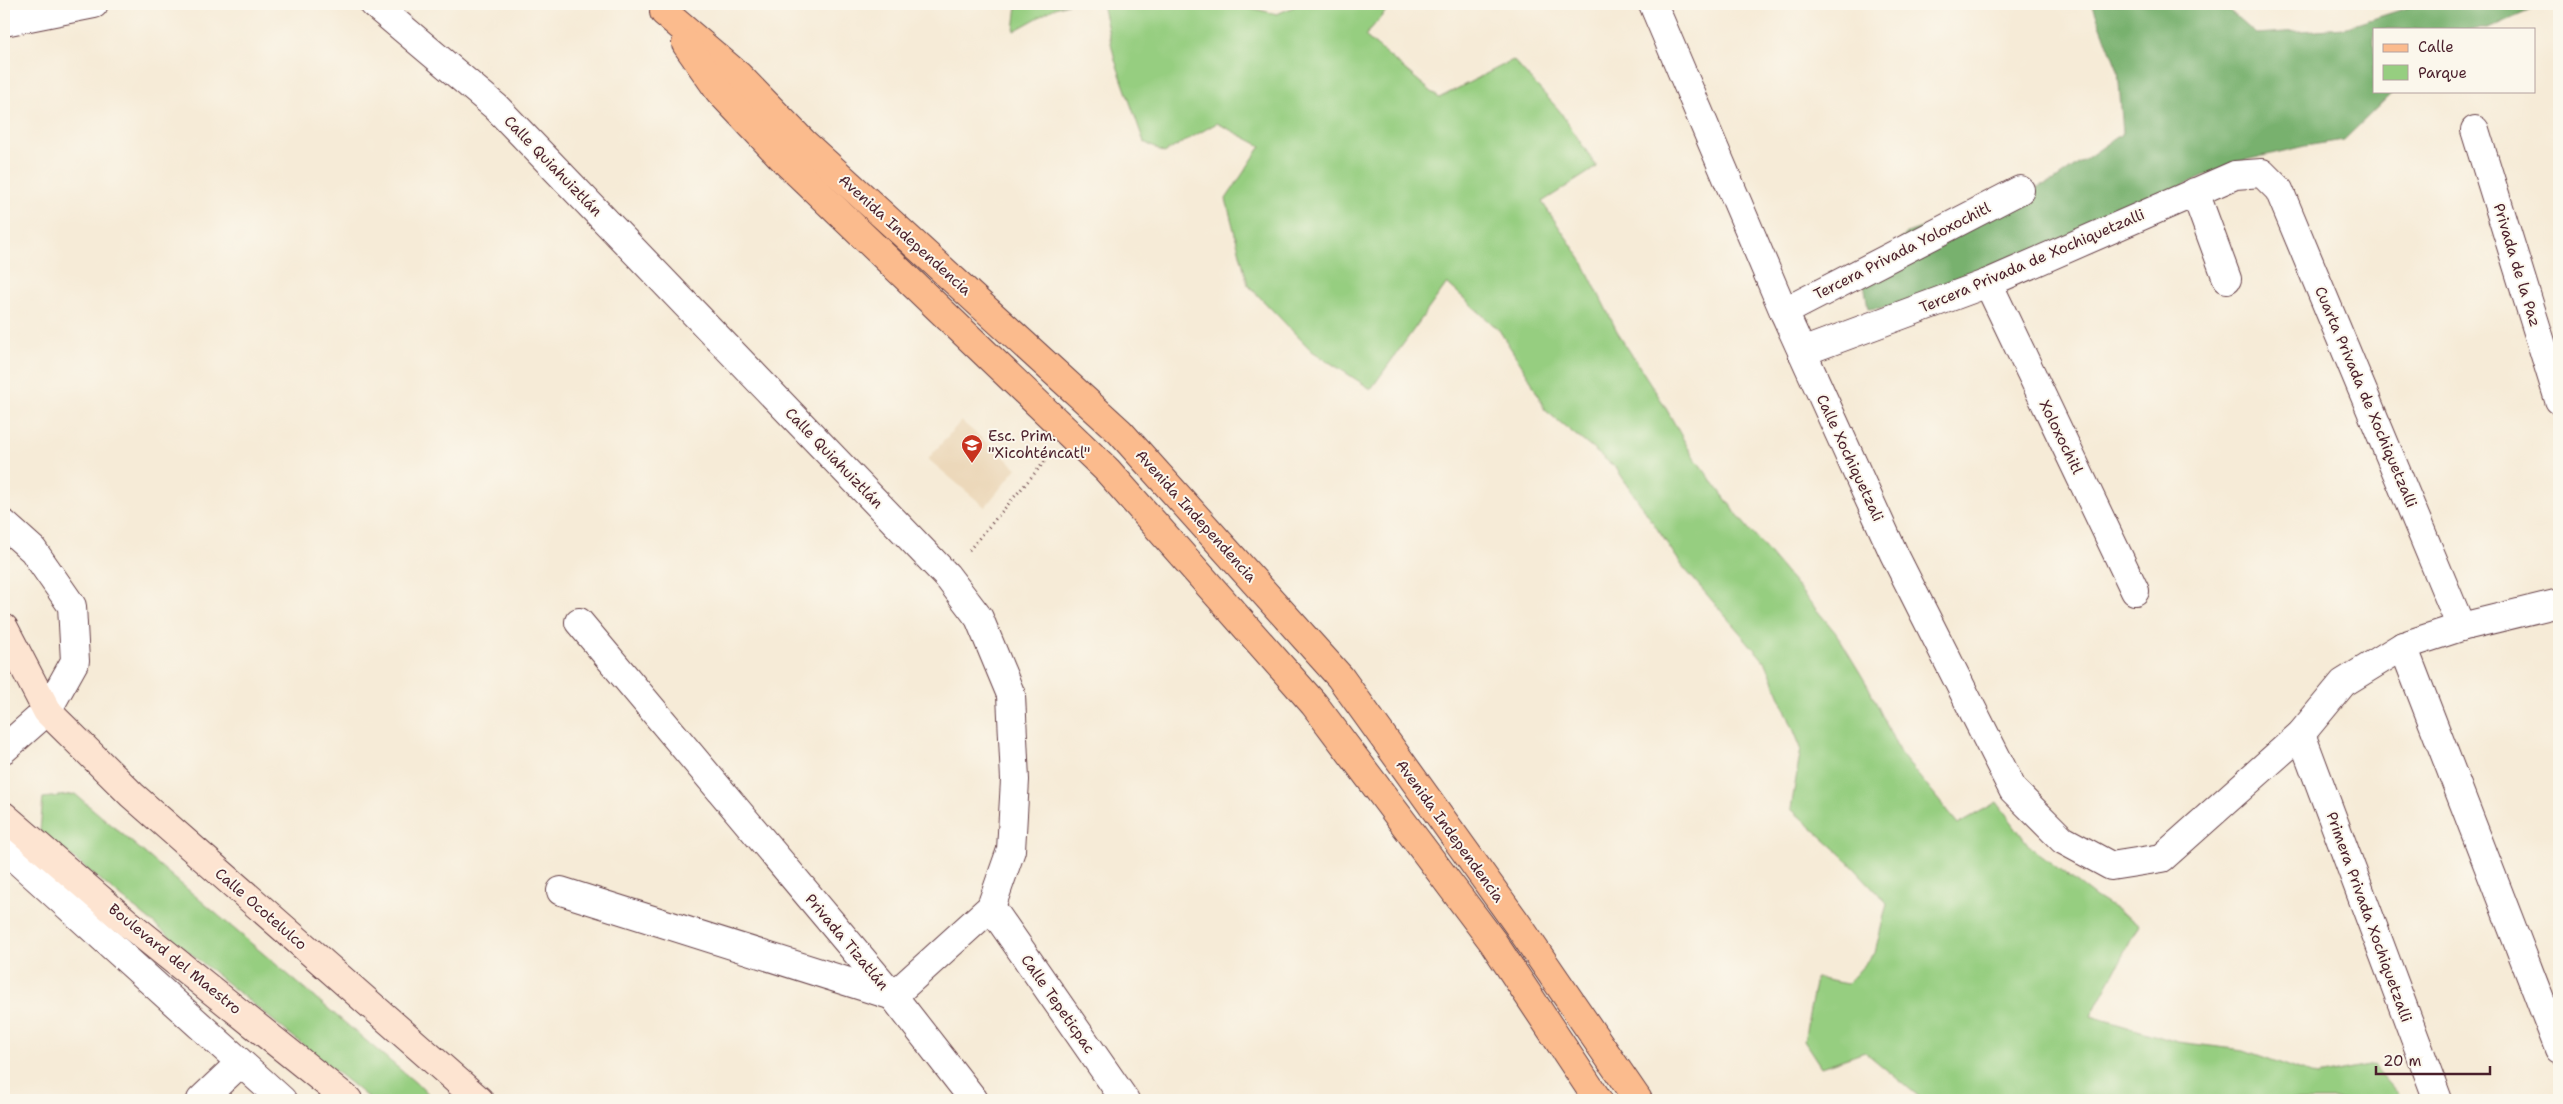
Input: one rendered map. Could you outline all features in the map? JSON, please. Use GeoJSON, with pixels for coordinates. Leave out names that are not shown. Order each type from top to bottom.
{"type":"FeatureCollection","features":[{"type":"Feature","properties":{"kind":"main road","name":"Avenida Independencia"},"geometry":{"type":"LineString","coordinates":[[661,8],[718,91],[766,141],[1070,432],[1107,470],[1314,704],[1493,942],[1598,1100]]}},
{"type":"Feature","properties":{"kind":"main road","name":"Avenida Independencia"},"geometry":{"type":"LineString","coordinates":[[661,8],[739,76],[803,142],[1120,432],[1340,677],[1518,925],[1638,1100]]}},
{"type":"Feature","properties":{"kind":"main road","name":"Calle Ocotelulco"},"geometry":{"type":"LineString","coordinates":[[4,628],[48,711],[132,795],[479,1100]]}},
{"type":"Feature","properties":{"kind":"main road","name":"Boulevard del Maestro"},"geometry":{"type":"LineString","coordinates":[[4,816],[129,924],[348,1100]]}},
{"type":"Feature","properties":{"kind":"street"},"geometry":{"type":"LineString","coordinates":[[4,22],[94,4]]}},
{"type":"Feature","properties":{"kind":"street","name":"Calle Quiahuiztlán"},"geometry":{"type":"LineString","coordinates":[[374,4],[496,107],[947,576],[979,618],[1011,695],[1015,780],[1010,850],[991,908],[893,996]]}},
{"type":"Feature","properties":{"kind":"street","name":"Calle Xochiquetzali"},"geometry":{"type":"LineString","coordinates":[[1653,4],[1784,312],[1894,554],[2012,790],[2064,840],[2111,866],[2162,858],[2301,734]]}},
{"type":"Feature","properties":{"kind":"street","name":"Privada de la Paz"},"geometry":{"type":"LineString","coordinates":[[2475,130],[2559,400]]}},
{"type":"Feature","properties":{"kind":"street","name":"Tercera Privada de Xochiquetzalli"},"geometry":{"type":"LineString","coordinates":[[1802,352],[1988,283],[2235,175],[2262,173]]}},
{"type":"Feature","properties":{"kind":"street","name":"Cuarta Privada de Xochiquetzalli"},"geometry":{"type":"LineString","coordinates":[[2262,173],[2279,190],[2461,627]]}},
{"type":"Feature","properties":{"kind":"street","name":"Tercera Privada Yoloxochitl"},"geometry":{"type":"LineString","coordinates":[[1784,312],[2020,190]]}},
{"type":"Feature","properties":{"kind":"street"},"geometry":{"type":"LineString","coordinates":[[2195,192],[2227,280]]}},
{"type":"Feature","properties":{"kind":"street","name":"Xoloxochitl"},"geometry":{"type":"LineString","coordinates":[[1988,283],[2135,591]]}},
{"type":"Feature","properties":{"kind":"street"},"geometry":{"type":"LineString","coordinates":[[4,524],[34,550],[72,606],[75,661],[48,711],[4,749]]}},
{"type":"Feature","properties":{"kind":"street"},"geometry":{"type":"LineString","coordinates":[[2301,734],[2343,683],[2403,646],[2461,627],[2559,603]]}},
{"type":"Feature","properties":{"kind":"street","name":"Privada Tizatlán"},"geometry":{"type":"LineString","coordinates":[[579,622],[893,996]]}},
{"type":"Feature","properties":{"kind":"street"},"geometry":{"type":"LineString","coordinates":[[2403,646],[2559,1049]]}},
{"type":"Feature","properties":{"kind":"street","name":"Primera Privada Xochiquetzalli"},"geometry":{"type":"LineString","coordinates":[[2301,734],[2438,1100]]}},
{"type":"Feature","properties":{"kind":"street","name":"Boulevard del Maestro"},"geometry":{"type":"LineString","coordinates":[[4,843],[17,860],[239,1064],[282,1100]]}},
{"type":"Feature","properties":{"kind":"street","name":"Privada Tizatlán"},"geometry":{"type":"LineString","coordinates":[[561,890],[893,996]]}},
{"type":"Feature","properties":{"kind":"street","name":"Calle Tepeticpac"},"geometry":{"type":"LineString","coordinates":[[991,908],[1125,1100]]}},
{"type":"Feature","properties":{"kind":"street"},"geometry":{"type":"LineString","coordinates":[[893,996],[974,1100]]}},
{"type":"Feature","properties":{"kind":"street"},"geometry":{"type":"LineString","coordinates":[[201,1100],[239,1064]]}},
{"type":"Feature","properties":{"kind":"path"},"geometry":{"type":"LineString","coordinates":[[947,576],[1070,432]]}},
{"type":"Feature","properties":{"kind":"shaded area","name":"Esc. Prim. \"Xicohténcatl\""},"geometry":{"type":"Polygon","coordinates":[[[961,421],[1017,468],[985,507],[928,459],[961,421]]]}},
{"type":"Feature","properties":{"kind":"green space"},"geometry":{"type":"Polygon","coordinates":[[[1017,4],[1068,4],[1055,8],[1014,31],[1017,4]]]}},
{"type":"Feature","properties":{"kind":"green space"},"geometry":{"type":"Polygon","coordinates":[[[1102,4],[1233,4],[1277,14],[1300,4],[1392,4],[1365,36],[1439,98],[1513,60],[1559,110],[1597,167],[1542,202],[1581,259],[1619,335],[1663,403],[1691,453],[1743,522],[1836,633],[1868,686],[1900,753],[1958,824],[1997,802],[2030,847],[2096,897],[2139,924],[2091,1016],[2177,1042],[2244,1050],[2316,1076],[2373,1065],[2404,1100],[1923,1100],[1865,1052],[1821,1067],[1804,1041],[1816,978],[1847,984],[1875,953],[1887,903],[1842,855],[1791,809],[1801,748],[1766,663],[1683,567],[1616,468],[1545,410],[1529,377],[1499,330],[1447,283],[1371,389],[1312,351],[1248,285],[1226,199],[1261,146],[1217,123],[1164,153],[1144,142],[1115,60],[1102,4]]]}},
{"type":"Feature","properties":{"kind":"green space"},"geometry":{"type":"Polygon","coordinates":[[[2092,4],[2222,4],[2256,34],[2344,28],[2419,4],[2544,4],[2490,28],[2373,28],[2373,92],[2393,92],[2344,140],[2305,146],[2233,163],[1909,306],[1868,309],[1863,276],[1907,233],[2054,181],[2123,133],[2118,70],[2092,4]]]}},
{"type":"Feature","properties":{"kind":"green space"},"geometry":{"type":"Polygon","coordinates":[[[75,794],[436,1100],[371,1100],[40,831],[43,798],[75,794]]]}},
{"type":"Feature","properties":{"kind":"place","name":"Esc. Prim. \"Xicohténcatl\""},"geometry":{"type":"Point","coordinates":[972,464]}}]}
